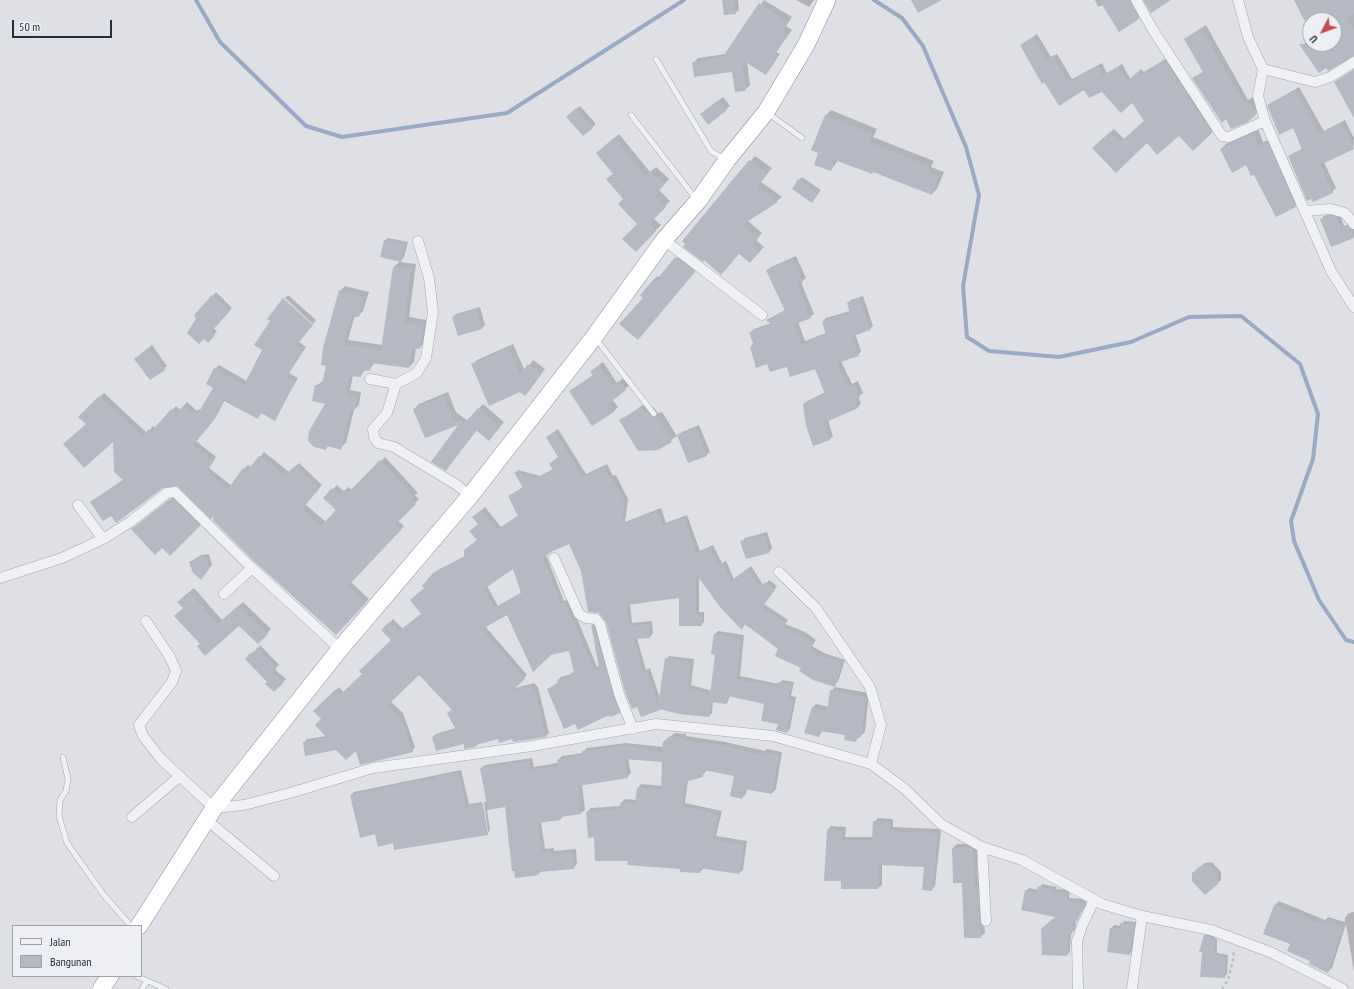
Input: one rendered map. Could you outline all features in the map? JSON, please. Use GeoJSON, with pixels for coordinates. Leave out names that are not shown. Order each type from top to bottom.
{"type":"FeatureCollection","features":[{"type":"Feature","properties":{"kind":"highway"},"geometry":{"type":"LineString","coordinates":[[140,925],[211,814],[340,649],[470,496],[594,337],[664,240],[698,201],[727,160],[766,112],[806,45],[827,0]]}},
{"type":"Feature","properties":{"kind":"highway"},"geometry":{"type":"LineString","coordinates":[[101,989],[109,977]]}},
{"type":"Feature","properties":{"kind":"street"},"geometry":{"type":"LineString","coordinates":[[1136,0],[1153,30],[1222,136],[1229,137],[1265,121]]}},
{"type":"Feature","properties":{"kind":"street"},"geometry":{"type":"LineString","coordinates":[[1238,0],[1248,37],[1263,69],[1258,96],[1265,121],[1306,211],[1331,271],[1354,307]]}},
{"type":"Feature","properties":{"kind":"street"},"geometry":{"type":"LineString","coordinates":[[1263,69],[1315,82],[1330,76],[1354,62]]}},
{"type":"Feature","properties":{"kind":"street"},"geometry":{"type":"LineString","coordinates":[[1306,211],[1330,209],[1345,213],[1354,224]]}},
{"type":"Feature","properties":{"kind":"street"},"geometry":{"type":"LineString","coordinates":[[664,240],[762,316]]}},
{"type":"Feature","properties":{"kind":"street"},"geometry":{"type":"LineString","coordinates":[[370,379],[396,384],[406,381],[417,373],[426,358],[433,312],[429,278],[418,241]]}},
{"type":"Feature","properties":{"kind":"street"},"geometry":{"type":"LineString","coordinates":[[396,384],[387,413],[374,429],[374,437],[378,443],[385,446],[394,447],[457,485],[470,496]]}},
{"type":"Feature","properties":{"kind":"street"},"geometry":{"type":"LineString","coordinates":[[0,578],[62,558],[103,539],[130,522],[167,492],[175,492],[252,568],[340,649]]}},
{"type":"Feature","properties":{"kind":"street"},"geometry":{"type":"LineString","coordinates":[[78,505],[103,539]]}},
{"type":"Feature","properties":{"kind":"street"},"geometry":{"type":"LineString","coordinates":[[554,558],[579,614],[586,618],[596,620],[600,624],[619,694],[633,729]]}},
{"type":"Feature","properties":{"kind":"street"},"geometry":{"type":"LineString","coordinates":[[224,594],[252,568]]}},
{"type":"Feature","properties":{"kind":"street"},"geometry":{"type":"LineString","coordinates":[[779,572],[816,608],[870,687],[881,725],[871,764]]}},
{"type":"Feature","properties":{"kind":"street"},"geometry":{"type":"LineString","coordinates":[[146,621],[170,656],[176,671],[172,682],[139,724],[143,736],[149,745],[180,776],[211,814],[274,876]]}},
{"type":"Feature","properties":{"kind":"street"},"geometry":{"type":"LineString","coordinates":[[211,814],[373,768],[532,746],[656,724],[668,724],[773,736],[871,764],[905,790],[941,824],[982,847],[1022,860],[1094,900],[1142,916],[1211,930],[1234,938],[1270,952],[1343,989]]}},
{"type":"Feature","properties":{"kind":"street"},"geometry":{"type":"LineString","coordinates":[[132,817],[180,776]]}},
{"type":"Feature","properties":{"kind":"street"},"geometry":{"type":"LineString","coordinates":[[982,847],[986,921]]}},
{"type":"Feature","properties":{"kind":"street"},"geometry":{"type":"LineString","coordinates":[[1078,989],[1077,941],[1094,900]]}},
{"type":"Feature","properties":{"kind":"street"},"geometry":{"type":"LineString","coordinates":[[1132,989],[1142,916]]}},
{"type":"Feature","properties":{"kind":"lane"},"geometry":{"type":"LineString","coordinates":[[656,59],[711,151],[727,160]]}},
{"type":"Feature","properties":{"kind":"lane"},"geometry":{"type":"LineString","coordinates":[[766,112],[802,138]]}},
{"type":"Feature","properties":{"kind":"lane"},"geometry":{"type":"LineString","coordinates":[[631,115],[698,201]]}},
{"type":"Feature","properties":{"kind":"lane"},"geometry":{"type":"LineString","coordinates":[[594,337],[654,414]]}},
{"type":"Feature","properties":{"kind":"lane"},"geometry":{"type":"LineString","coordinates":[[63,756],[68,778],[66,791],[60,800],[59,816],[67,843],[103,894],[130,925]]}},
{"type":"Feature","properties":{"kind":"lane"},"geometry":{"type":"LineString","coordinates":[[138,977],[166,989]]}},
{"type":"Feature","properties":{"kind":"lane"},"geometry":{"type":"LineString","coordinates":[[142,989],[147,982]]}},
{"type":"Feature","properties":{"kind":"path"},"geometry":{"type":"LineString","coordinates":[[1222,989],[1228,980],[1233,960],[1234,938]]}},
{"type":"Feature","properties":{"kind":"building"},"geometry":{"type":"Polygon","coordinates":[[[722,0],[734,0],[736,14],[724,15],[722,0]]]}},
{"type":"Feature","properties":{"kind":"building"},"geometry":{"type":"Polygon","coordinates":[[[911,0],[942,0],[918,13],[911,0]]]}},
{"type":"Feature","properties":{"kind":"building"},"geometry":{"type":"Polygon","coordinates":[[[1099,0],[1130,0],[1139,19],[1119,32],[1099,0]]]}},
{"type":"Feature","properties":{"kind":"building"},"geometry":{"type":"Polygon","coordinates":[[[1143,0],[1171,0],[1151,13],[1143,0]]]}},
{"type":"Feature","properties":{"kind":"building"},"geometry":{"type":"Polygon","coordinates":[[[1294,0],[1354,0],[1354,14],[1346,19],[1354,29],[1354,56],[1328,71],[1326,68],[1319,73],[1305,52],[1342,52],[1342,12],[1302,12],[1302,16],[1294,0]]]}},
{"type":"Feature","properties":{"kind":"building"},"geometry":{"type":"Polygon","coordinates":[[[759,3],[788,22],[782,31],[788,35],[773,57],[776,60],[766,75],[742,60],[746,91],[735,92],[732,72],[694,77],[692,62],[722,58],[759,3]]]}},
{"type":"Feature","properties":{"kind":"building"},"geometry":{"type":"Polygon","coordinates":[[[1201,28],[1244,103],[1248,101],[1256,113],[1256,115],[1248,122],[1231,129],[1226,119],[1222,123],[1192,78],[1203,72],[1184,39],[1201,28]]]}},
{"type":"Feature","properties":{"kind":"building"},"geometry":{"type":"Polygon","coordinates":[[[1033,37],[1047,60],[1053,57],[1068,82],[1098,66],[1103,76],[1118,67],[1127,82],[1137,72],[1140,75],[1164,60],[1212,133],[1193,151],[1179,136],[1157,155],[1147,143],[1116,173],[1092,148],[1110,132],[1120,142],[1144,121],[1132,103],[1121,113],[1102,92],[1089,98],[1084,90],[1059,106],[1044,82],[1042,84],[1020,45],[1033,37]]]}},
{"type":"Feature","properties":{"kind":"building"},"geometry":{"type":"Polygon","coordinates":[[[1354,70],[1354,118],[1334,82],[1354,70]]]}},
{"type":"Feature","properties":{"kind":"building"},"geometry":{"type":"Polygon","coordinates":[[[1295,90],[1319,134],[1341,123],[1354,149],[1320,165],[1333,193],[1313,202],[1311,199],[1307,201],[1288,156],[1302,149],[1293,128],[1279,135],[1267,105],[1295,90]]]}},
{"type":"Feature","properties":{"kind":"building"},"geometry":{"type":"Polygon","coordinates":[[[719,100],[727,110],[708,125],[700,114],[719,100]]]}},
{"type":"Feature","properties":{"kind":"building"},"geometry":{"type":"Polygon","coordinates":[[[576,108],[593,128],[583,136],[566,117],[576,108]]]}},
{"type":"Feature","properties":{"kind":"building"},"geometry":{"type":"Polygon","coordinates":[[[825,115],[873,134],[869,142],[929,166],[927,172],[939,177],[932,195],[873,172],[872,174],[835,160],[831,171],[814,165],[818,153],[811,150],[825,115]]]}},
{"type":"Feature","properties":{"kind":"building"},"geometry":{"type":"Polygon","coordinates":[[[1253,133],[1259,147],[1268,143],[1296,207],[1276,217],[1254,175],[1251,176],[1246,165],[1232,173],[1220,149],[1253,133]]]}},
{"type":"Feature","properties":{"kind":"building"},"geometry":{"type":"Polygon","coordinates":[[[614,138],[645,176],[650,171],[665,184],[655,195],[666,207],[649,224],[656,231],[636,252],[622,239],[637,224],[618,204],[623,199],[606,179],[613,174],[596,153],[614,138]]]}},
{"type":"Feature","properties":{"kind":"building"},"geometry":{"type":"Polygon","coordinates":[[[749,160],[767,173],[757,187],[778,202],[742,225],[758,239],[752,246],[759,252],[750,263],[739,254],[721,275],[704,260],[703,262],[683,247],[685,244],[682,241],[749,160]]]}},
{"type":"Feature","properties":{"kind":"building"},"geometry":{"type":"Polygon","coordinates":[[[798,179],[818,194],[812,203],[792,189],[798,179]]]}},
{"type":"Feature","properties":{"kind":"building"},"geometry":{"type":"Polygon","coordinates":[[[1331,216],[1337,217],[1341,229],[1348,226],[1353,230],[1354,238],[1331,247],[1320,219],[1331,216]]]}},
{"type":"Feature","properties":{"kind":"building"},"geometry":{"type":"Polygon","coordinates":[[[384,240],[405,245],[401,262],[380,257],[384,240]]]}},
{"type":"Feature","properties":{"kind":"building"},"geometry":{"type":"Polygon","coordinates":[[[675,257],[695,272],[638,340],[619,324],[643,298],[640,295],[653,280],[655,282],[675,257]]]}},
{"type":"Feature","properties":{"kind":"building"},"geometry":{"type":"Polygon","coordinates":[[[793,259],[803,282],[797,284],[811,318],[794,325],[801,344],[826,335],[822,321],[850,313],[847,303],[860,298],[870,330],[851,337],[859,356],[837,363],[848,387],[854,384],[860,397],[855,400],[858,408],[824,423],[830,440],[813,446],[806,426],[803,404],[825,394],[815,369],[790,377],[787,367],[770,372],[767,364],[756,368],[750,347],[753,344],[749,332],[772,325],[766,320],[785,311],[766,270],[793,259]]]}},
{"type":"Feature","properties":{"kind":"building"},"geometry":{"type":"Polygon","coordinates":[[[393,267],[411,269],[404,322],[423,325],[420,349],[412,348],[409,368],[371,363],[370,371],[362,370],[361,377],[350,376],[345,395],[357,397],[354,411],[350,411],[341,450],[327,446],[326,450],[314,447],[308,441],[309,431],[325,404],[312,401],[315,385],[322,384],[326,366],[321,365],[323,348],[339,290],[364,297],[359,317],[351,316],[344,345],[381,350],[393,267]]]}},
{"type":"Feature","properties":{"kind":"building"},"geometry":{"type":"Polygon","coordinates":[[[212,295],[230,311],[211,332],[215,335],[208,343],[204,339],[199,344],[187,333],[196,319],[194,315],[212,295]]]}},
{"type":"Feature","properties":{"kind":"building"},"geometry":{"type":"Polygon","coordinates":[[[283,298],[313,325],[296,346],[303,351],[286,377],[295,382],[275,421],[261,413],[258,419],[224,401],[210,425],[193,445],[213,461],[206,472],[228,489],[243,468],[247,471],[259,456],[285,475],[295,466],[319,489],[302,509],[321,526],[336,510],[323,498],[332,488],[339,495],[344,490],[348,493],[380,460],[415,497],[412,500],[416,504],[395,525],[401,530],[348,586],[366,603],[336,635],[256,563],[213,520],[214,516],[211,519],[177,486],[163,488],[116,523],[111,516],[103,521],[90,502],[123,480],[114,472],[113,442],[84,468],[63,444],[86,424],[78,417],[99,396],[143,436],[149,429],[151,432],[171,409],[176,413],[183,406],[193,414],[194,412],[197,415],[213,388],[206,384],[214,368],[244,385],[262,350],[254,345],[270,321],[267,319],[283,298]]]}},
{"type":"Feature","properties":{"kind":"building"},"geometry":{"type":"Polygon","coordinates":[[[476,309],[482,329],[458,336],[452,317],[476,309]]]}},
{"type":"Feature","properties":{"kind":"building"},"geometry":{"type":"Polygon","coordinates":[[[148,348],[165,370],[150,380],[134,359],[148,348]]]}},
{"type":"Feature","properties":{"kind":"building"},"geometry":{"type":"Polygon","coordinates":[[[508,348],[520,375],[528,364],[541,375],[525,396],[520,392],[489,406],[471,364],[508,348]]]}},
{"type":"Feature","properties":{"kind":"building"},"geometry":{"type":"Polygon","coordinates":[[[599,366],[612,386],[619,381],[626,390],[608,404],[614,412],[592,426],[569,391],[593,376],[590,371],[599,366]]]}},
{"type":"Feature","properties":{"kind":"building"},"geometry":{"type":"Polygon","coordinates":[[[444,396],[452,417],[463,425],[478,408],[500,427],[489,441],[476,430],[446,471],[431,462],[458,425],[425,438],[413,409],[444,396]]]}},
{"type":"Feature","properties":{"kind":"building"},"geometry":{"type":"Polygon","coordinates":[[[642,407],[645,413],[647,412],[653,418],[657,417],[672,442],[658,450],[638,451],[619,420],[642,407]]]}},
{"type":"Feature","properties":{"kind":"building"},"geometry":{"type":"Polygon","coordinates":[[[696,428],[707,456],[688,463],[677,435],[696,428]]]}},
{"type":"Feature","properties":{"kind":"building"},"geometry":{"type":"Polygon","coordinates":[[[555,432],[583,477],[604,466],[625,503],[622,524],[657,511],[663,526],[684,518],[696,554],[710,547],[718,565],[723,563],[731,581],[747,569],[760,588],[765,582],[775,590],[762,607],[785,624],[783,627],[814,643],[810,650],[821,656],[843,663],[835,687],[813,680],[799,671],[801,668],[775,656],[778,648],[743,623],[742,630],[720,607],[696,574],[696,615],[701,615],[702,626],[679,626],[679,598],[627,605],[629,626],[649,624],[650,638],[634,639],[643,672],[647,671],[658,706],[665,658],[691,662],[688,688],[710,694],[715,655],[711,654],[714,634],[741,638],[737,679],[777,687],[778,682],[791,685],[788,699],[793,700],[787,733],[776,730],[778,724],[761,721],[764,704],[728,696],[727,704],[711,702],[709,717],[679,714],[659,709],[660,710],[641,717],[637,707],[632,709],[625,692],[606,622],[599,613],[588,612],[581,571],[569,544],[551,552],[543,558],[561,604],[565,602],[594,670],[599,668],[591,625],[594,627],[613,696],[620,713],[610,717],[609,715],[578,730],[575,724],[564,729],[547,689],[558,684],[557,680],[572,676],[571,673],[574,672],[569,651],[551,655],[533,672],[507,615],[482,629],[525,679],[512,691],[531,686],[535,691],[546,737],[513,742],[512,739],[499,743],[498,739],[475,745],[476,747],[464,749],[464,744],[436,751],[432,737],[456,730],[447,713],[452,710],[419,675],[388,705],[400,717],[413,752],[360,765],[356,751],[346,760],[336,750],[305,756],[303,742],[327,738],[315,725],[321,719],[313,711],[335,690],[340,695],[362,674],[359,671],[391,640],[381,630],[389,622],[399,631],[421,614],[410,600],[424,588],[422,586],[433,573],[464,557],[464,550],[477,540],[469,531],[478,524],[472,517],[482,510],[498,530],[518,516],[508,496],[523,488],[514,472],[536,478],[553,470],[549,464],[558,457],[546,437],[555,432]],[[513,569],[484,589],[494,608],[521,593],[513,569]]]}},
{"type":"Feature","properties":{"kind":"building"},"geometry":{"type":"Polygon","coordinates":[[[170,499],[173,499],[200,526],[170,556],[162,548],[155,555],[131,529],[170,499]]]}},
{"type":"Feature","properties":{"kind":"building"},"geometry":{"type":"Polygon","coordinates":[[[764,535],[769,553],[746,559],[740,541],[764,535]]]}},
{"type":"Feature","properties":{"kind":"building"},"geometry":{"type":"Polygon","coordinates":[[[206,557],[209,569],[201,580],[193,573],[189,562],[197,558],[206,557]]]}},
{"type":"Feature","properties":{"kind":"building"},"geometry":{"type":"Polygon","coordinates":[[[189,592],[218,624],[238,606],[268,634],[258,644],[239,626],[205,656],[197,646],[200,644],[174,616],[183,608],[177,602],[189,592]]]}},
{"type":"Feature","properties":{"kind":"building"},"geometry":{"type":"Polygon","coordinates":[[[257,647],[277,668],[273,673],[284,682],[274,692],[265,684],[267,682],[245,659],[250,653],[253,656],[257,647]]]}},
{"type":"Feature","properties":{"kind":"building"},"geometry":{"type":"Polygon","coordinates":[[[830,690],[866,697],[861,737],[857,736],[856,742],[844,740],[845,735],[820,731],[819,737],[804,733],[812,707],[827,712],[830,690]]]}},
{"type":"Feature","properties":{"kind":"building"},"geometry":{"type":"Polygon","coordinates":[[[670,736],[682,738],[682,740],[721,745],[762,755],[762,752],[779,755],[772,794],[744,789],[742,799],[730,796],[734,776],[704,770],[703,777],[685,782],[682,806],[718,815],[713,840],[744,845],[739,874],[700,868],[700,873],[680,872],[680,869],[627,865],[628,861],[595,861],[594,837],[588,838],[586,812],[620,809],[620,803],[635,803],[637,788],[661,790],[662,762],[624,759],[628,778],[578,786],[581,814],[560,817],[560,820],[538,823],[542,852],[551,852],[551,854],[572,852],[574,869],[538,872],[539,875],[515,878],[514,871],[512,871],[505,807],[488,810],[480,768],[529,761],[530,770],[558,766],[557,760],[582,755],[582,751],[622,746],[662,751],[663,742],[670,736]]]}},
{"type":"Feature","properties":{"kind":"building"},"geometry":{"type":"Polygon","coordinates":[[[458,772],[466,807],[483,804],[488,835],[394,850],[393,843],[378,847],[375,834],[360,838],[350,795],[410,782],[434,779],[434,777],[458,772]]]}},
{"type":"Feature","properties":{"kind":"building"},"geometry":{"type":"Polygon","coordinates":[[[873,821],[890,822],[889,831],[935,833],[938,835],[932,891],[922,890],[924,867],[879,865],[878,889],[841,889],[841,881],[824,881],[827,829],[843,831],[842,840],[872,840],[873,821]]]}},
{"type":"Feature","properties":{"kind":"building"},"geometry":{"type":"Polygon","coordinates":[[[969,847],[973,850],[974,886],[978,886],[981,938],[964,938],[962,883],[953,883],[952,848],[969,847]]]}},
{"type":"Feature","properties":{"kind":"building"},"geometry":{"type":"Polygon","coordinates":[[[1208,865],[1218,876],[1218,884],[1205,895],[1192,881],[1192,873],[1201,866],[1208,865]]]}},
{"type":"Feature","properties":{"kind":"building"},"geometry":{"type":"Polygon","coordinates":[[[1038,886],[1054,890],[1054,892],[1067,893],[1067,901],[1083,902],[1083,909],[1077,921],[1074,921],[1072,934],[1068,934],[1067,956],[1042,955],[1041,929],[1055,917],[1021,910],[1025,890],[1036,893],[1038,886]]]}},
{"type":"Feature","properties":{"kind":"building"},"geometry":{"type":"Polygon","coordinates":[[[1274,905],[1322,924],[1323,920],[1343,927],[1328,973],[1309,964],[1310,961],[1287,951],[1290,944],[1263,934],[1274,905]]]}},
{"type":"Feature","properties":{"kind":"building"},"geometry":{"type":"Polygon","coordinates":[[[1120,923],[1134,925],[1130,955],[1107,952],[1110,928],[1120,929],[1120,923]]]}},
{"type":"Feature","properties":{"kind":"building"},"geometry":{"type":"Polygon","coordinates":[[[1204,935],[1210,937],[1212,941],[1215,941],[1214,955],[1226,957],[1225,978],[1200,977],[1202,952],[1199,952],[1204,935]]]}},
{"type":"Feature","properties":{"kind":"waterway"},"geometry":{"type":"LineString","coordinates":[[196,0],[220,42],[306,126],[342,137],[507,113],[684,0]]}},
{"type":"Feature","properties":{"kind":"waterway"},"geometry":{"type":"LineString","coordinates":[[874,0],[902,18],[923,46],[966,147],[979,195],[963,286],[967,337],[989,351],[1059,357],[1131,342],[1189,317],[1241,316],[1300,364],[1318,414],[1313,459],[1291,521],[1294,541],[1319,600],[1346,640],[1354,642]]}}]}
